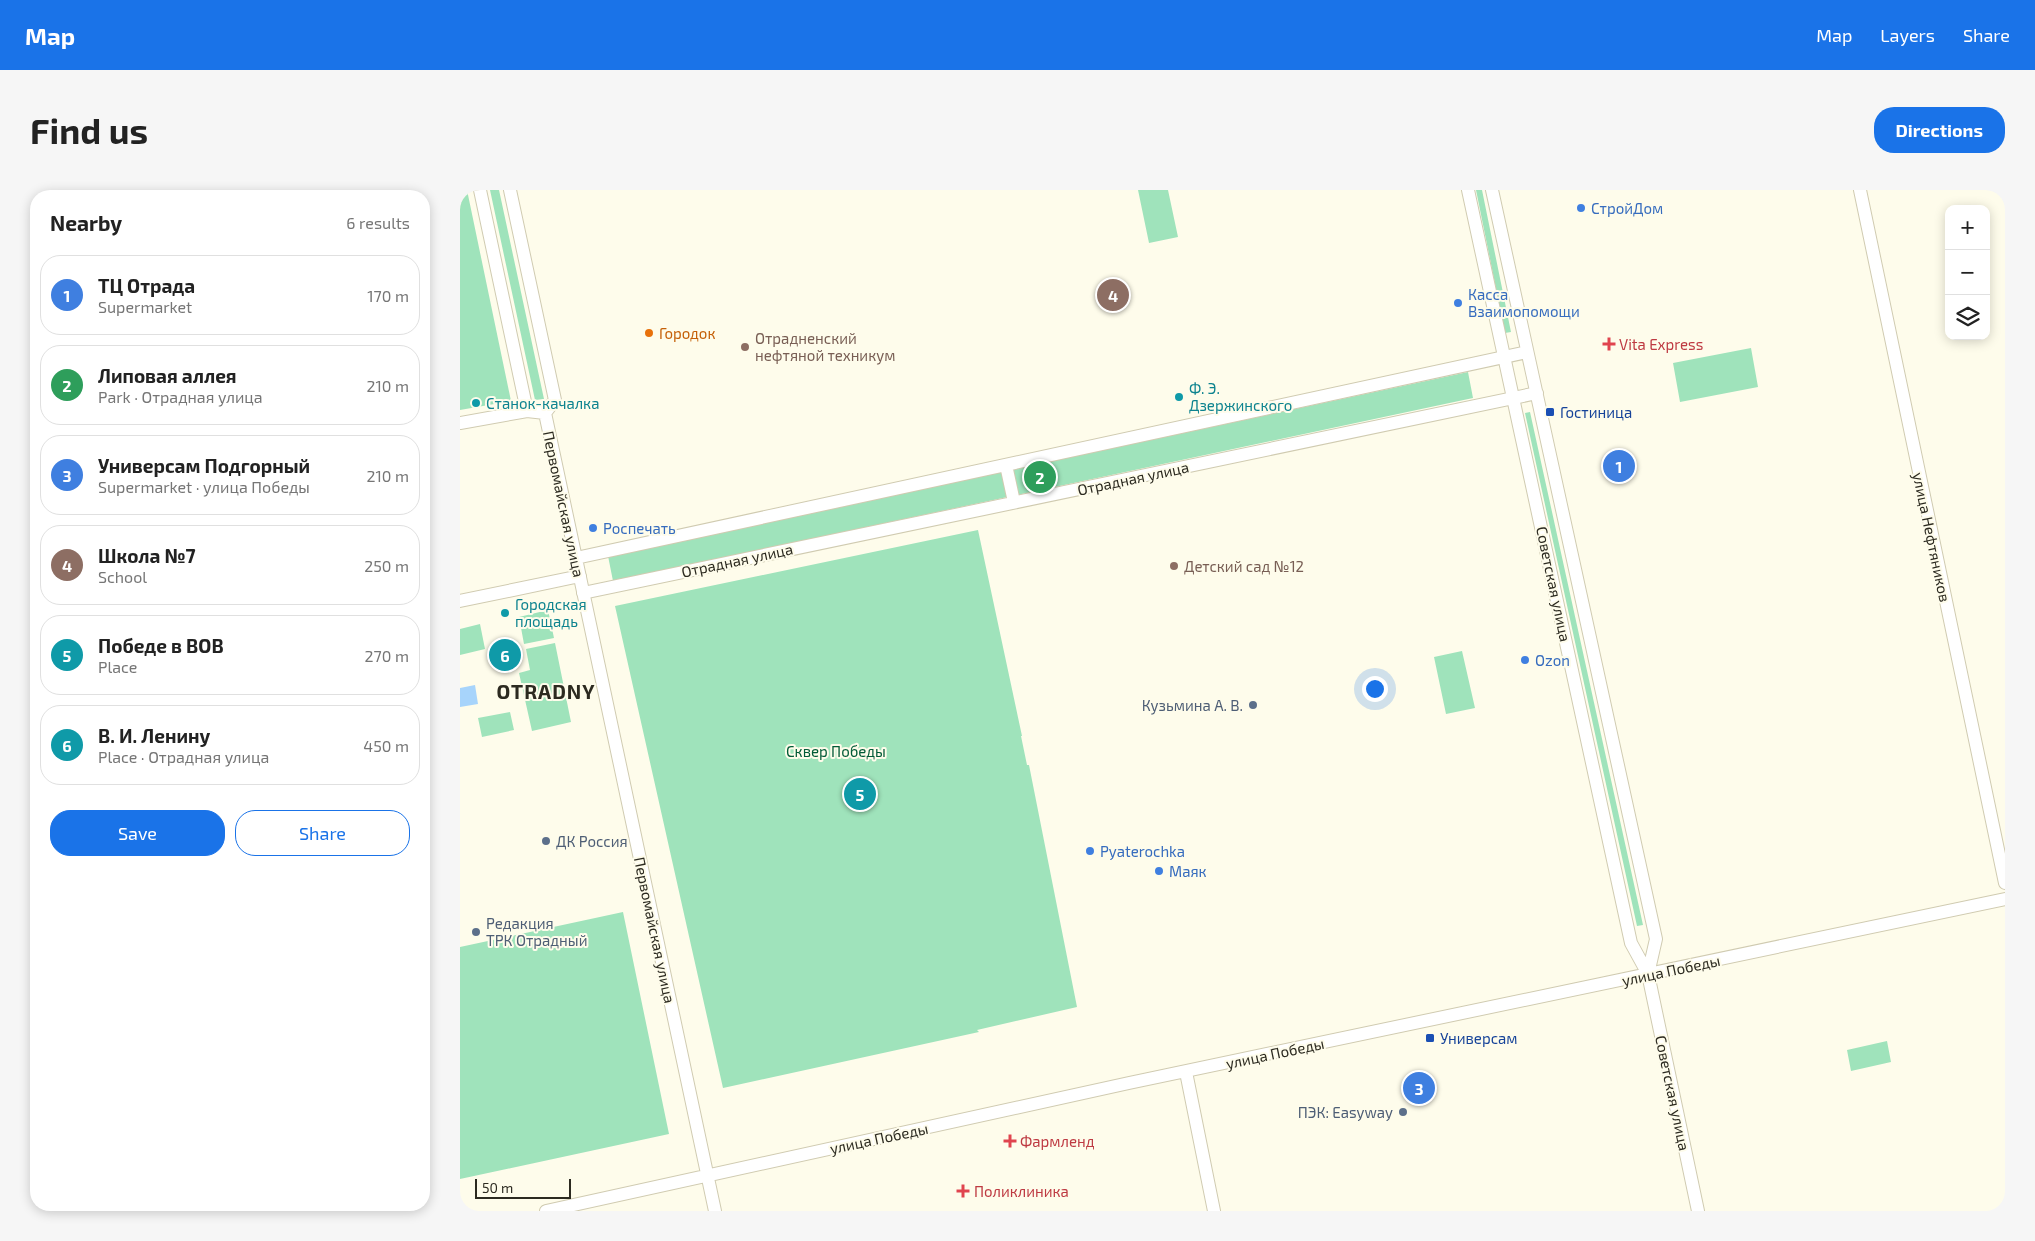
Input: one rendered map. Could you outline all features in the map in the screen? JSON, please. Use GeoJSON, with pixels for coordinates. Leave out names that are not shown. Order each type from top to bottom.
{"type":"FeatureCollection","features":[{"type":"Feature","properties":{"kind":"street"},"geometry":{"type":"LineString","coordinates":[[480,190],[527,411]]}},
{"type":"Feature","properties":{"kind":"street","name":"Первомайская улица"},"geometry":{"type":"LineString","coordinates":[[510,190],[555,400],[545,414],[715,1211]]}},
{"type":"Feature","properties":{"kind":"street","name":"Советская улица"},"geometry":{"type":"LineString","coordinates":[[1468,190],[1631,943],[1648,974],[1698,1211]]}},
{"type":"Feature","properties":{"kind":"street","name":"Советская улица"},"geometry":{"type":"LineString","coordinates":[[1492,190],[1656,939],[1648,974]]}},
{"type":"Feature","properties":{"kind":"street","name":"улица Нефтяников"},"geometry":{"type":"LineString","coordinates":[[1860,190],[2005,883]]}},
{"type":"Feature","properties":{"kind":"street"},"geometry":{"type":"LineString","coordinates":[[576,558],[1528,352]]}},
{"type":"Feature","properties":{"kind":"street","name":"Отрадная улица"},"geometry":{"type":"LineString","coordinates":[[583,593],[1536,393]]}},
{"type":"Feature","properties":{"kind":"street","name":"Первомайская улица"},"geometry":{"type":"LineString","coordinates":[[460,423],[527,411],[545,414]]}},
{"type":"Feature","properties":{"kind":"street"},"geometry":{"type":"LineString","coordinates":[[1006,465],[1014,502]]}},
{"type":"Feature","properties":{"kind":"street"},"geometry":{"type":"LineString","coordinates":[[460,601],[580,576]]}},
{"type":"Feature","properties":{"kind":"street","name":"улица Победы"},"geometry":{"type":"LineString","coordinates":[[546,1211],[1186,1072],[2005,899]]}},
{"type":"Feature","properties":{"kind":"street"},"geometry":{"type":"LineString","coordinates":[[1186,1072],[1214,1211]]}},
{"type":"Feature","properties":{"kind":"green space"},"geometry":{"type":"Polygon","coordinates":[[[460,190],[467,190],[511,401],[460,410],[460,190]]]}},
{"type":"Feature","properties":{"kind":"green space"},"geometry":{"type":"Polygon","coordinates":[[[490,190],[499,190],[544,399],[535,400],[490,190]]]}},
{"type":"Feature","properties":{"kind":"green space"},"geometry":{"type":"Polygon","coordinates":[[[1138,190],[1168,190],[1178,237],[1149,243],[1138,190]]]}},
{"type":"Feature","properties":{"kind":"green space"},"geometry":{"type":"Polygon","coordinates":[[[1476,190],[1482,190],[1511,332],[1505,333],[1476,190]]]}},
{"type":"Feature","properties":{"kind":"green space"},"geometry":{"type":"Polygon","coordinates":[[[1751,348],[1758,387],[1680,402],[1673,363],[1751,348]]]}},
{"type":"Feature","properties":{"kind":"green space"},"geometry":{"type":"Polygon","coordinates":[[[1468,372],[1473,398],[613,581],[608,556],[1468,372]]]}},
{"type":"Feature","properties":{"kind":"green space"},"geometry":{"type":"Polygon","coordinates":[[[1530,412],[1643,925],[1637,926],[1525,413],[1530,412]]]}},
{"type":"Feature","properties":{"kind":"green space","name":"Сквер Победы"},"geometry":{"type":"Polygon","coordinates":[[[978,530],[1027,765],[1029,765],[1077,1007],[977,1030],[979,1032],[723,1088],[615,606],[978,530]]]}},
{"type":"Feature","properties":{"kind":"green space"},"geometry":{"type":"Polygon","coordinates":[[[548,610],[554,638],[524,644],[519,617],[548,610]]]}},
{"type":"Feature","properties":{"kind":"green space"},"geometry":{"type":"Polygon","coordinates":[[[480,624],[485,649],[460,655],[460,629],[480,624]]]}},
{"type":"Feature","properties":{"kind":"green space"},"geometry":{"type":"Polygon","coordinates":[[[555,643],[571,722],[532,731],[519,673],[530,670],[526,649],[555,643]]]}},
{"type":"Feature","properties":{"kind":"green space"},"geometry":{"type":"Polygon","coordinates":[[[1462,651],[1475,708],[1446,714],[1434,657],[1462,651]]]}},
{"type":"Feature","properties":{"kind":"green space"},"geometry":{"type":"Polygon","coordinates":[[[510,712],[514,730],[482,737],[478,718],[510,712]]]}},
{"type":"Feature","properties":{"kind":"green space"},"geometry":{"type":"Polygon","coordinates":[[[623,912],[669,1134],[460,1179],[460,947],[623,912]]]}},
{"type":"Feature","properties":{"kind":"green space"},"geometry":{"type":"Polygon","coordinates":[[[1887,1041],[1891,1062],[1851,1071],[1847,1050],[1887,1041]]]}},
{"type":"Feature","properties":{"kind":"water"},"geometry":{"type":"Polygon","coordinates":[[[475,685],[478,704],[460,707],[460,688],[475,685]]]}},
{"type":"Feature","properties":{"kind":"place","name":"СтройДом"},"geometry":{"type":"Point","coordinates":[1581,208]}},
{"type":"Feature","properties":{"kind":"place","name":"Школа №7"},"geometry":{"type":"Point","coordinates":[1113,295]}},
{"type":"Feature","properties":{"kind":"place","name":"Касса Взаимопомощи"},"geometry":{"type":"Point","coordinates":[1458,303]}},
{"type":"Feature","properties":{"kind":"place","name":"Городок"},"geometry":{"type":"Point","coordinates":[649,333]}},
{"type":"Feature","properties":{"kind":"place","name":"Vita Express"},"geometry":{"type":"Point","coordinates":[1609,344]}},
{"type":"Feature","properties":{"kind":"place","name":"Отрадненский нефтяной техникум"},"geometry":{"type":"Point","coordinates":[745,347]}},
{"type":"Feature","properties":{"kind":"place","name":"Ф. Э. Дзержинского"},"geometry":{"type":"Point","coordinates":[1179,397]}},
{"type":"Feature","properties":{"kind":"place","name":"Станок-качалка"},"geometry":{"type":"Point","coordinates":[476,403]}},
{"type":"Feature","properties":{"kind":"place","name":"Гостиница"},"geometry":{"type":"Point","coordinates":[1550,412]}},
{"type":"Feature","properties":{"kind":"place","name":"ТЦ Отрада"},"geometry":{"type":"Point","coordinates":[1619,466]}},
{"type":"Feature","properties":{"kind":"place","name":"Липовая аллея"},"geometry":{"type":"Point","coordinates":[1040,477]}},
{"type":"Feature","properties":{"kind":"place","name":"Роспечать"},"geometry":{"type":"Point","coordinates":[593,528]}},
{"type":"Feature","properties":{"kind":"place","name":"Детский сад №12"},"geometry":{"type":"Point","coordinates":[1174,566]}},
{"type":"Feature","properties":{"kind":"place","name":"Городская площадь"},"geometry":{"type":"Point","coordinates":[505,613]}},
{"type":"Feature","properties":{"kind":"place","name":"В. И. Ленину"},"geometry":{"type":"Point","coordinates":[505,655]}},
{"type":"Feature","properties":{"kind":"place","name":"Ozon"},"geometry":{"type":"Point","coordinates":[1525,660]}},
{"type":"Feature","properties":{"kind":"place","name":"Кузьмина А. В."},"geometry":{"type":"Point","coordinates":[1253,705]}},
{"type":"Feature","properties":{"kind":"place","name":"Победе в ВОВ"},"geometry":{"type":"Point","coordinates":[860,794]}},
{"type":"Feature","properties":{"kind":"place","name":"ДК Россия"},"geometry":{"type":"Point","coordinates":[546,841]}},
{"type":"Feature","properties":{"kind":"place","name":"Pyaterochka"},"geometry":{"type":"Point","coordinates":[1090,851]}},
{"type":"Feature","properties":{"kind":"place","name":"Маяк"},"geometry":{"type":"Point","coordinates":[1159,871]}},
{"type":"Feature","properties":{"kind":"place","name":"Редакция ТРК Отрадный"},"geometry":{"type":"Point","coordinates":[476,932]}},
{"type":"Feature","properties":{"kind":"place","name":"Универсам"},"geometry":{"type":"Point","coordinates":[1430,1038]}},
{"type":"Feature","properties":{"kind":"place","name":"Универсам Подгорный"},"geometry":{"type":"Point","coordinates":[1419,1088]}},
{"type":"Feature","properties":{"kind":"place","name":"ПЭК: Easyway"},"geometry":{"type":"Point","coordinates":[1403,1112]}},
{"type":"Feature","properties":{"kind":"place","name":"Фармленд"},"geometry":{"type":"Point","coordinates":[1010,1141]}},
{"type":"Feature","properties":{"kind":"place","name":"Поликлиника"},"geometry":{"type":"Point","coordinates":[963,1191]}},
{"type":"Feature","properties":{"kind":"district","name":"OTRADNY"},"geometry":{"type":"Point","coordinates":[546,691]}}]}
